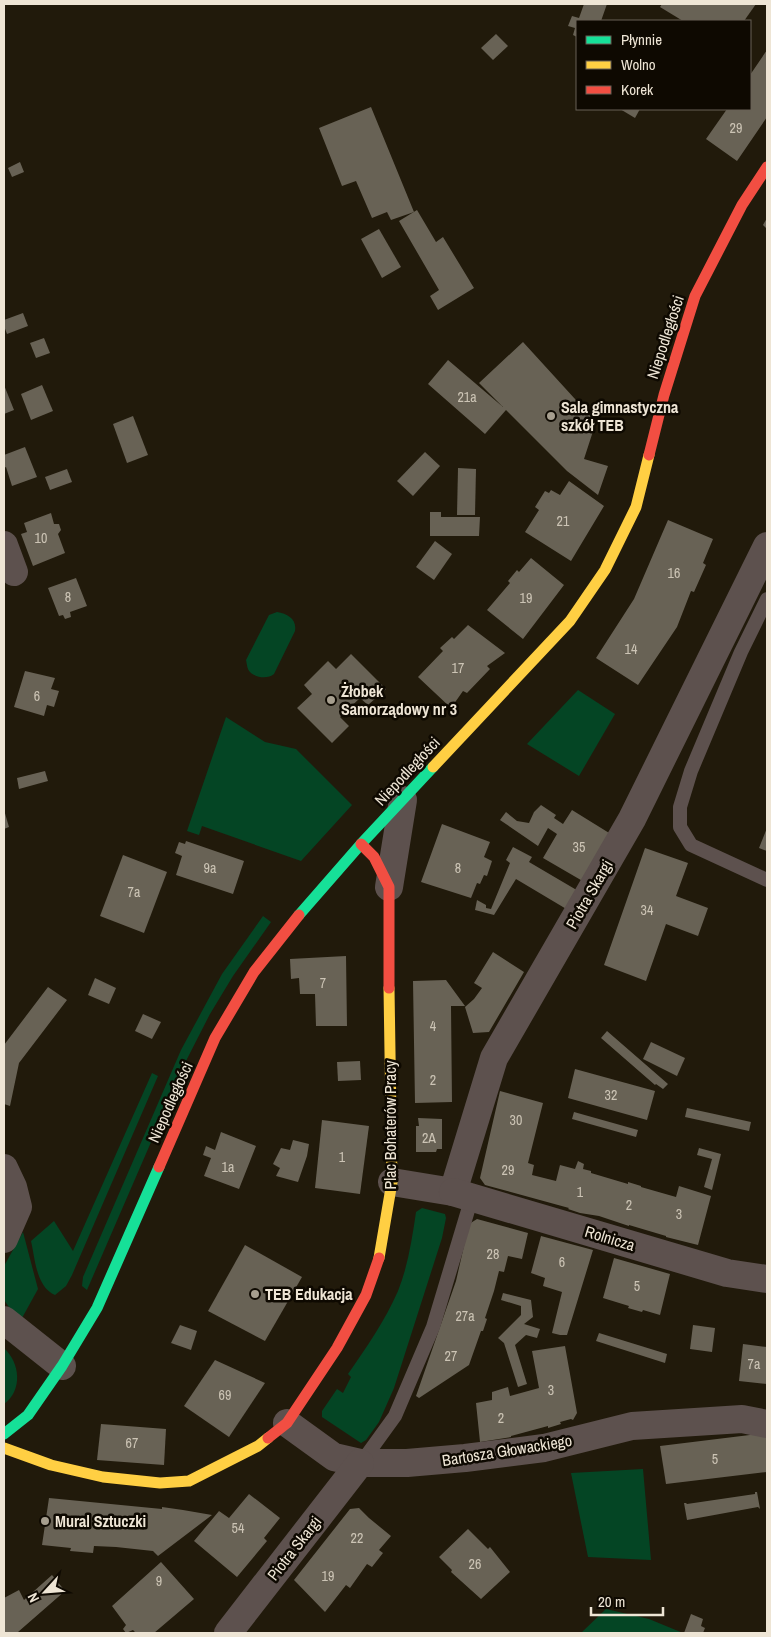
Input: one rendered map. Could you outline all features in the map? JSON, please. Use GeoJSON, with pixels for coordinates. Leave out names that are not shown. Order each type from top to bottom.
{"type":"FeatureCollection","features":[{"type":"Feature","properties":{"kind":"street","name":"Niepodległości"},"geometry":{"type":"LineString","coordinates":[[4,1434],[28,1414],[62,1366],[97,1308],[215,1038],[259,964],[287,928],[361,844],[570,621],[605,570],[636,507],[664,395],[695,296],[742,205],[767,167]]}},
{"type":"Feature","properties":{"kind":"street"},"geometry":{"type":"LineString","coordinates":[[4,545],[14,572]]}},
{"type":"Feature","properties":{"kind":"street","name":"Piotra Skargi"},"geometry":{"type":"LineString","coordinates":[[463,1195],[494,1058],[632,819],[767,546]]}},
{"type":"Feature","properties":{"kind":"street","name":"Plac Bohaterów Pracy"},"geometry":{"type":"LineString","coordinates":[[4,1448],[51,1465],[103,1477],[160,1483],[189,1480],[258,1446],[287,1423],[337,1348],[366,1295],[381,1254],[392,1182],[388,949],[390,887],[403,800]]}},
{"type":"Feature","properties":{"kind":"street","name":"Plac Bohaterów Pracy"},"geometry":{"type":"LineString","coordinates":[[361,844],[374,857],[390,887]]}},
{"type":"Feature","properties":{"kind":"street"},"geometry":{"type":"LineString","coordinates":[[4,1168],[13,1187],[18,1207],[4,1239]]}},
{"type":"Feature","properties":{"kind":"street"},"geometry":{"type":"LineString","coordinates":[[392,1182],[463,1195]]}},
{"type":"Feature","properties":{"kind":"street","name":"Rolnicza"},"geometry":{"type":"LineString","coordinates":[[463,1195],[727,1273],[767,1279]]}},
{"type":"Feature","properties":{"kind":"street"},"geometry":{"type":"LineString","coordinates":[[4,1320],[62,1366]]}},
{"type":"Feature","properties":{"kind":"street","name":"Bartosza Głowackiego"},"geometry":{"type":"LineString","coordinates":[[287,1423],[334,1457],[360,1463],[407,1463],[534,1449],[632,1426],[742,1419],[767,1424]]}},
{"type":"Feature","properties":{"kind":"street","name":"Piotra Skargi"},"geometry":{"type":"LineString","coordinates":[[228,1633],[360,1463]]}},
{"type":"Feature","properties":{"kind":"lane"},"geometry":{"type":"LineString","coordinates":[[767,599],[741,652],[691,771],[680,807],[680,826],[691,845],[767,880]]}},
{"type":"Feature","properties":{"kind":"lane"},"geometry":{"type":"LineString","coordinates":[[360,1463],[395,1416],[433,1327],[463,1195]]}},
{"type":"Feature","properties":{"kind":"green space"},"geometry":{"type":"Polygon","coordinates":[[[277,612],[285,614],[293,620],[295,631],[274,674],[269,677],[259,677],[249,671],[246,660],[269,615],[277,612]]]}},
{"type":"Feature","properties":{"kind":"green space"},"geometry":{"type":"Polygon","coordinates":[[[578,690],[615,714],[579,776],[527,744],[578,690]]]}},
{"type":"Feature","properties":{"kind":"green space"},"geometry":{"type":"Polygon","coordinates":[[[226,717],[265,742],[296,749],[352,805],[301,861],[202,826],[199,835],[187,831],[226,717]]]}},
{"type":"Feature","properties":{"kind":"green space"},"geometry":{"type":"Polygon","coordinates":[[[263,916],[271,922],[233,976],[210,1014],[187,1059],[87,1290],[82,1286],[83,1277],[181,1050],[222,974],[263,916]]]}},
{"type":"Feature","properties":{"kind":"green space"},"geometry":{"type":"Polygon","coordinates":[[[152,1073],[158,1076],[72,1275],[66,1286],[55,1295],[44,1286],[40,1279],[31,1241],[54,1221],[73,1251],[152,1073]]]}},
{"type":"Feature","properties":{"kind":"green space"},"geometry":{"type":"Polygon","coordinates":[[[422,1208],[445,1214],[442,1238],[394,1388],[379,1422],[366,1440],[361,1443],[322,1417],[322,1411],[337,1389],[343,1393],[351,1377],[348,1374],[375,1334],[393,1302],[407,1262],[416,1212],[422,1208]]]}},
{"type":"Feature","properties":{"kind":"green space"},"geometry":{"type":"Polygon","coordinates":[[[23,1232],[38,1289],[22,1318],[14,1314],[4,1300],[4,1266],[23,1232]]]}},
{"type":"Feature","properties":{"kind":"green space"},"geometry":{"type":"Polygon","coordinates":[[[4,1348],[16,1369],[17,1384],[10,1398],[4,1404],[4,1348]]]}},
{"type":"Feature","properties":{"kind":"green space"},"geometry":{"type":"Polygon","coordinates":[[[643,1469],[651,1560],[588,1557],[571,1473],[643,1469]]]}},
{"type":"Feature","properties":{"kind":"green space"},"geometry":{"type":"Polygon","coordinates":[[[606,1609],[649,1619],[683,1633],[581,1633],[606,1609]]]}},
{"type":"Feature","properties":{"kind":"building"},"geometry":{"type":"Polygon","coordinates":[[[584,4],[607,4],[601,20],[576,20],[576,36],[573,35],[575,28],[568,26],[572,16],[579,18],[584,4]]]}},
{"type":"Feature","properties":{"kind":"building"},"geometry":{"type":"Polygon","coordinates":[[[662,4],[756,4],[745,20],[681,20],[660,7],[662,4]]]}},
{"type":"Feature","properties":{"kind":"building"},"geometry":{"type":"Polygon","coordinates":[[[496,34],[508,46],[493,60],[481,48],[496,34]]]}},
{"type":"Feature","properties":{"kind":"building"},"geometry":{"type":"Polygon","coordinates":[[[767,50],[767,117],[737,161],[706,139],[726,110],[751,110],[751,74],[767,50]]]}},
{"type":"Feature","properties":{"kind":"building"},"geometry":{"type":"Polygon","coordinates":[[[371,107],[414,212],[391,220],[387,212],[372,218],[356,181],[342,186],[319,128],[371,107]]]}},
{"type":"Feature","properties":{"kind":"building"},"geometry":{"type":"Polygon","coordinates":[[[622,110],[639,110],[635,118],[622,110]]]}},
{"type":"Feature","properties":{"kind":"building"},"geometry":{"type":"Polygon","coordinates":[[[20,162],[24,172],[12,177],[8,168],[20,162]]]}},
{"type":"Feature","properties":{"kind":"building"},"geometry":{"type":"Polygon","coordinates":[[[417,210],[436,242],[443,237],[474,288],[438,310],[430,296],[439,290],[399,221],[417,210]]]}},
{"type":"Feature","properties":{"kind":"building"},"geometry":{"type":"Polygon","coordinates":[[[767,218],[767,229],[763,225],[767,218]]]}},
{"type":"Feature","properties":{"kind":"building"},"geometry":{"type":"Polygon","coordinates":[[[379,229],[401,267],[382,278],[361,239],[379,229]]]}},
{"type":"Feature","properties":{"kind":"building"},"geometry":{"type":"Polygon","coordinates":[[[23,313],[28,326],[7,334],[4,320],[23,313]]]}},
{"type":"Feature","properties":{"kind":"building"},"geometry":{"type":"Polygon","coordinates":[[[44,338],[50,353],[36,358],[30,343],[44,338]]]}},
{"type":"Feature","properties":{"kind":"building","name":"Sala gimnastyczna szkół TEB"},"geometry":{"type":"Polygon","coordinates":[[[523,342],[596,422],[584,459],[608,466],[598,495],[567,471],[506,410],[485,434],[428,384],[448,360],[503,407],[479,383],[523,342]]]}},
{"type":"Feature","properties":{"kind":"building"},"geometry":{"type":"Polygon","coordinates":[[[4,385],[14,410],[4,414],[4,385]]]}},
{"type":"Feature","properties":{"kind":"building"},"geometry":{"type":"Polygon","coordinates":[[[42,385],[53,411],[31,420],[21,394],[42,385]]]}},
{"type":"Feature","properties":{"kind":"building"},"geometry":{"type":"Polygon","coordinates":[[[133,416],[148,455],[127,463],[113,424],[133,416]]]}},
{"type":"Feature","properties":{"kind":"building"},"geometry":{"type":"Polygon","coordinates":[[[25,447],[37,477],[12,486],[6,467],[4,468],[4,455],[25,447]]]}},
{"type":"Feature","properties":{"kind":"building"},"geometry":{"type":"Polygon","coordinates":[[[425,452],[440,466],[413,496],[397,481],[425,452]]]}},
{"type":"Feature","properties":{"kind":"building"},"geometry":{"type":"Polygon","coordinates":[[[458,468],[476,469],[475,515],[457,515],[458,468]]]}},
{"type":"Feature","properties":{"kind":"building"},"geometry":{"type":"Polygon","coordinates":[[[67,469],[72,482],[50,490],[45,477],[67,469]]]}},
{"type":"Feature","properties":{"kind":"building"},"geometry":{"type":"Polygon","coordinates":[[[569,481],[604,506],[571,561],[525,532],[539,510],[535,507],[545,491],[549,493],[551,490],[560,495],[569,481]]]}},
{"type":"Feature","properties":{"kind":"building"},"geometry":{"type":"Polygon","coordinates":[[[430,512],[441,512],[441,517],[480,517],[479,536],[430,536],[430,512]]]}},
{"type":"Feature","properties":{"kind":"building"},"geometry":{"type":"Polygon","coordinates":[[[51,513],[54,524],[59,524],[61,530],[58,534],[65,553],[33,566],[21,534],[27,532],[24,523],[51,513]]]}},
{"type":"Feature","properties":{"kind":"building"},"geometry":{"type":"Polygon","coordinates":[[[668,520],[713,539],[703,563],[706,565],[694,592],[691,591],[677,627],[638,685],[596,658],[634,599],[668,520]]]}},
{"type":"Feature","properties":{"kind":"building"},"geometry":{"type":"Polygon","coordinates":[[[435,541],[452,554],[434,580],[416,567],[435,541]]]}},
{"type":"Feature","properties":{"kind":"building"},"geometry":{"type":"Polygon","coordinates":[[[531,558],[564,585],[523,639],[487,610],[510,583],[508,581],[517,570],[519,572],[531,558]]]}},
{"type":"Feature","properties":{"kind":"building"},"geometry":{"type":"Polygon","coordinates":[[[76,578],[87,606],[70,612],[71,617],[65,619],[63,615],[59,616],[48,588],[76,578]]]}},
{"type":"Feature","properties":{"kind":"building"},"geometry":{"type":"Polygon","coordinates":[[[468,625],[505,653],[487,666],[490,669],[467,693],[463,691],[451,708],[418,677],[443,651],[440,648],[452,637],[454,639],[468,625]]]}},
{"type":"Feature","properties":{"kind":"building","name":"Żłobek Samorządowy nr 3"},"geometry":{"type":"Polygon","coordinates":[[[351,654],[386,689],[368,705],[360,698],[340,717],[349,726],[332,743],[297,708],[312,694],[304,685],[328,661],[336,669],[351,654]]]}},
{"type":"Feature","properties":{"kind":"building"},"geometry":{"type":"Polygon","coordinates":[[[25,671],[55,678],[51,689],[59,691],[54,707],[47,705],[44,716],[14,707],[25,671]]]}},
{"type":"Feature","properties":{"kind":"building"},"geometry":{"type":"Polygon","coordinates":[[[45,771],[48,781],[19,789],[17,778],[45,771]]]}},
{"type":"Feature","properties":{"kind":"building"},"geometry":{"type":"Polygon","coordinates":[[[541,805],[556,815],[554,818],[563,824],[572,810],[614,836],[586,883],[543,858],[557,834],[548,828],[538,846],[500,820],[506,812],[517,821],[529,823],[534,812],[541,805]]]}},
{"type":"Feature","properties":{"kind":"building"},"geometry":{"type":"Polygon","coordinates":[[[4,810],[9,827],[4,829],[4,810]]]}},
{"type":"Feature","properties":{"kind":"building"},"geometry":{"type":"Polygon","coordinates":[[[442,824],[490,842],[484,857],[492,861],[487,876],[484,875],[480,884],[477,883],[471,898],[421,882],[442,824]]]}},
{"type":"Feature","properties":{"kind":"building"},"geometry":{"type":"Polygon","coordinates":[[[767,828],[767,851],[759,848],[767,828]]]}},
{"type":"Feature","properties":{"kind":"building"},"geometry":{"type":"Polygon","coordinates":[[[186,841],[244,861],[233,894],[176,875],[182,856],[175,853],[179,842],[185,844],[186,841]]]}},
{"type":"Feature","properties":{"kind":"building"},"geometry":{"type":"Polygon","coordinates":[[[513,847],[532,857],[529,862],[580,892],[568,910],[516,879],[494,915],[475,910],[477,900],[486,905],[486,908],[491,909],[510,863],[506,860],[513,847]]]}},
{"type":"Feature","properties":{"kind":"building"},"geometry":{"type":"Polygon","coordinates":[[[645,848],[688,863],[676,896],[708,908],[698,936],[666,924],[646,981],[604,965],[645,848]]]}},
{"type":"Feature","properties":{"kind":"building"},"geometry":{"type":"Polygon","coordinates":[[[123,855],[167,872],[144,933],[100,916],[123,855]]]}},
{"type":"Feature","properties":{"kind":"building"},"geometry":{"type":"Polygon","coordinates":[[[493,952],[524,972],[489,1032],[473,1033],[465,1007],[482,988],[474,983],[493,952]]]}},
{"type":"Feature","properties":{"kind":"building"},"geometry":{"type":"Polygon","coordinates":[[[346,956],[347,1026],[316,1026],[315,994],[300,994],[299,978],[291,979],[290,959],[346,956]]]}},
{"type":"Feature","properties":{"kind":"building"},"geometry":{"type":"Polygon","coordinates":[[[95,978],[116,988],[109,1004],[88,995],[95,978]]]}},
{"type":"Feature","properties":{"kind":"building"},"geometry":{"type":"Polygon","coordinates":[[[446,980],[465,1006],[451,1006],[452,1102],[415,1103],[413,981],[446,980]]]}},
{"type":"Feature","properties":{"kind":"building"},"geometry":{"type":"Polygon","coordinates":[[[48,987],[67,1000],[19,1063],[10,1106],[4,1104],[4,1045],[48,987]]]}},
{"type":"Feature","properties":{"kind":"building"},"geometry":{"type":"Polygon","coordinates":[[[143,1014],[161,1022],[152,1039],[135,1031],[143,1014]]]}},
{"type":"Feature","properties":{"kind":"building"},"geometry":{"type":"Polygon","coordinates":[[[607,1031],[668,1084],[663,1089],[655,1085],[601,1038],[607,1031]]]}},
{"type":"Feature","properties":{"kind":"building"},"geometry":{"type":"Polygon","coordinates":[[[651,1042],[685,1058],[677,1076],[643,1059],[651,1042]]]}},
{"type":"Feature","properties":{"kind":"building"},"geometry":{"type":"Polygon","coordinates":[[[360,1061],[361,1080],[338,1081],[337,1062],[360,1061]]]}},
{"type":"Feature","properties":{"kind":"building"},"geometry":{"type":"Polygon","coordinates":[[[575,1069],[655,1091],[647,1120],[568,1098],[575,1069]]]}},
{"type":"Feature","properties":{"kind":"building"},"geometry":{"type":"Polygon","coordinates":[[[500,1091],[543,1103],[528,1163],[534,1165],[532,1175],[556,1181],[560,1165],[575,1169],[578,1161],[584,1164],[583,1169],[591,1171],[591,1173],[676,1197],[679,1186],[711,1196],[698,1245],[485,1185],[480,1178],[500,1091]]]}},
{"type":"Feature","properties":{"kind":"building"},"geometry":{"type":"Polygon","coordinates":[[[687,1108],[751,1122],[749,1131],[685,1117],[687,1108]]]}},
{"type":"Feature","properties":{"kind":"building"},"geometry":{"type":"Polygon","coordinates":[[[574,1112],[638,1130],[636,1137],[572,1119],[574,1112]]]}},
{"type":"Feature","properties":{"kind":"building"},"geometry":{"type":"Polygon","coordinates":[[[418,1118],[442,1119],[442,1149],[437,1149],[436,1152],[416,1152],[416,1126],[419,1126],[418,1118]]]}},
{"type":"Feature","properties":{"kind":"building"},"geometry":{"type":"Polygon","coordinates":[[[322,1120],[369,1126],[360,1194],[315,1188],[322,1120]]]}},
{"type":"Feature","properties":{"kind":"building"},"geometry":{"type":"Polygon","coordinates":[[[221,1132],[256,1146],[239,1189],[204,1176],[211,1158],[203,1155],[206,1146],[215,1150],[221,1132]]]}},
{"type":"Feature","properties":{"kind":"building"},"geometry":{"type":"Polygon","coordinates":[[[293,1140],[309,1144],[298,1182],[276,1176],[280,1168],[273,1164],[281,1148],[290,1150],[293,1140]]]}},
{"type":"Feature","properties":{"kind":"building"},"geometry":{"type":"Polygon","coordinates":[[[699,1148],[721,1154],[712,1190],[704,1187],[712,1159],[697,1155],[699,1148]]]}},
{"type":"Feature","properties":{"kind":"building"},"geometry":{"type":"Polygon","coordinates":[[[477,1219],[528,1233],[522,1259],[508,1256],[504,1272],[499,1271],[485,1318],[487,1319],[469,1365],[419,1398],[416,1396],[456,1281],[469,1224],[477,1219]]]}},
{"type":"Feature","properties":{"kind":"building"},"geometry":{"type":"Polygon","coordinates":[[[541,1236],[593,1250],[567,1335],[552,1333],[562,1292],[543,1286],[545,1278],[531,1273],[541,1236]]]}},
{"type":"Feature","properties":{"kind":"building","name":"TEB Edukacja"},"geometry":{"type":"Polygon","coordinates":[[[245,1245],[302,1277],[265,1341],[208,1311],[245,1245]]]}},
{"type":"Feature","properties":{"kind":"building"},"geometry":{"type":"Polygon","coordinates":[[[614,1258],[670,1274],[660,1315],[628,1308],[629,1306],[603,1298],[614,1258]]]}},
{"type":"Feature","properties":{"kind":"building"},"geometry":{"type":"Polygon","coordinates":[[[503,1293],[531,1300],[533,1317],[524,1324],[540,1329],[537,1338],[526,1335],[515,1345],[527,1384],[518,1387],[504,1343],[498,1338],[521,1315],[521,1306],[501,1300],[503,1293]]]}},
{"type":"Feature","properties":{"kind":"building"},"geometry":{"type":"Polygon","coordinates":[[[180,1325],[197,1331],[191,1350],[171,1343],[180,1325]]]}},
{"type":"Feature","properties":{"kind":"building"},"geometry":{"type":"Polygon","coordinates":[[[693,1325],[715,1328],[712,1352],[690,1349],[693,1325]]]}},
{"type":"Feature","properties":{"kind":"building"},"geometry":{"type":"Polygon","coordinates":[[[599,1333],[667,1354],[665,1363],[596,1341],[599,1333]]]}},
{"type":"Feature","properties":{"kind":"building"},"geometry":{"type":"Polygon","coordinates":[[[743,1344],[767,1347],[767,1384],[739,1381],[743,1344]]]}},
{"type":"Feature","properties":{"kind":"building"},"geometry":{"type":"Polygon","coordinates":[[[565,1346],[577,1413],[573,1420],[560,1422],[561,1424],[511,1437],[480,1442],[476,1403],[492,1400],[492,1392],[508,1387],[510,1396],[539,1388],[532,1351],[565,1346]]]}},
{"type":"Feature","properties":{"kind":"building"},"geometry":{"type":"Polygon","coordinates":[[[215,1360],[265,1383],[229,1437],[184,1406],[215,1360]]]}},
{"type":"Feature","properties":{"kind":"building"},"geometry":{"type":"Polygon","coordinates":[[[101,1424],[166,1429],[164,1465],[97,1460],[101,1424]]]}},
{"type":"Feature","properties":{"kind":"building"},"geometry":{"type":"Polygon","coordinates":[[[766,1433],[767,1472],[666,1484],[660,1446],[766,1433]]]}},
{"type":"Feature","properties":{"kind":"building"},"geometry":{"type":"Polygon","coordinates":[[[757,1492],[760,1509],[758,1507],[687,1520],[684,1503],[755,1494],[757,1492]]]}},
{"type":"Feature","properties":{"kind":"building"},"geometry":{"type":"Polygon","coordinates":[[[249,1494],[280,1518],[264,1538],[267,1541],[237,1577],[194,1541],[219,1511],[229,1518],[249,1494]]]}},
{"type":"Feature","properties":{"kind":"building"},"geometry":{"type":"Polygon","coordinates":[[[49,1498],[162,1509],[162,1507],[212,1515],[158,1556],[153,1551],[116,1547],[94,1546],[93,1553],[70,1551],[71,1548],[42,1545],[49,1498]]]}},
{"type":"Feature","properties":{"kind":"building"},"geometry":{"type":"Polygon","coordinates":[[[359,1508],[391,1536],[379,1550],[383,1553],[372,1567],[367,1564],[350,1588],[346,1585],[325,1612],[294,1580],[350,1509],[359,1508]]]}},
{"type":"Feature","properties":{"kind":"building"},"geometry":{"type":"Polygon","coordinates":[[[468,1529],[488,1549],[490,1547],[510,1572],[481,1599],[451,1572],[452,1570],[439,1557],[468,1529]]]}},
{"type":"Feature","properties":{"kind":"building"},"geometry":{"type":"Polygon","coordinates":[[[161,1562],[194,1599],[154,1633],[136,1633],[133,1630],[126,1633],[123,1629],[126,1625],[112,1606],[161,1562]]]}},
{"type":"Feature","properties":{"kind":"building"},"geometry":{"type":"Polygon","coordinates":[[[52,1575],[65,1591],[18,1633],[4,1633],[4,1598],[19,1590],[24,1600],[52,1575]]]}},
{"type":"Feature","properties":{"kind":"building"},"geometry":{"type":"Polygon","coordinates":[[[691,1614],[703,1619],[701,1626],[705,1628],[703,1633],[684,1633],[691,1614]]]}},
{"type":"Feature","properties":{"kind":"traffic: fast"},"geometry":{"type":"LineString","coordinates":[[299,915],[361,844],[433,767]]}},
{"type":"Feature","properties":{"kind":"traffic: fast"},"geometry":{"type":"LineString","coordinates":[[4,1434],[28,1415],[62,1366],[97,1308],[159,1167]]}},
{"type":"Feature","properties":{"kind":"traffic: slow"},"geometry":{"type":"LineString","coordinates":[[433,767],[570,621],[605,570],[636,507],[649,455]]}},
{"type":"Feature","properties":{"kind":"traffic: slow"},"geometry":{"type":"LineString","coordinates":[[379,1258],[392,1182],[389,988]]}},
{"type":"Feature","properties":{"kind":"traffic: slow"},"geometry":{"type":"LineString","coordinates":[[4,1448],[51,1465],[103,1477],[160,1483],[189,1481],[258,1446],[268,1438]]}},
{"type":"Feature","properties":{"kind":"traffic: jam"},"geometry":{"type":"LineString","coordinates":[[649,455],[664,395],[695,296],[742,205],[767,167]]}},
{"type":"Feature","properties":{"kind":"traffic: jam"},"geometry":{"type":"LineString","coordinates":[[361,844],[374,857],[389,887],[389,988]]}},
{"type":"Feature","properties":{"kind":"traffic: jam"},"geometry":{"type":"LineString","coordinates":[[159,1167],[215,1038],[254,972],[299,915]]}},
{"type":"Feature","properties":{"kind":"traffic: jam"},"geometry":{"type":"LineString","coordinates":[[268,1438],[287,1423],[337,1348],[366,1295],[379,1258]]}},
{"type":"Feature","properties":{"kind":"place","name":"Sala gimnastyczna szkół TEB"},"geometry":{"type":"Point","coordinates":[551,416]}},
{"type":"Feature","properties":{"kind":"place","name":"Żłobek Samorządowy nr 3"},"geometry":{"type":"Point","coordinates":[331,700]}},
{"type":"Feature","properties":{"kind":"place","name":"TEB Edukacja"},"geometry":{"type":"Point","coordinates":[255,1294]}},
{"type":"Feature","properties":{"kind":"place","name":"Mural Sztuczki"},"geometry":{"type":"Point","coordinates":[45,1521]}}]}
